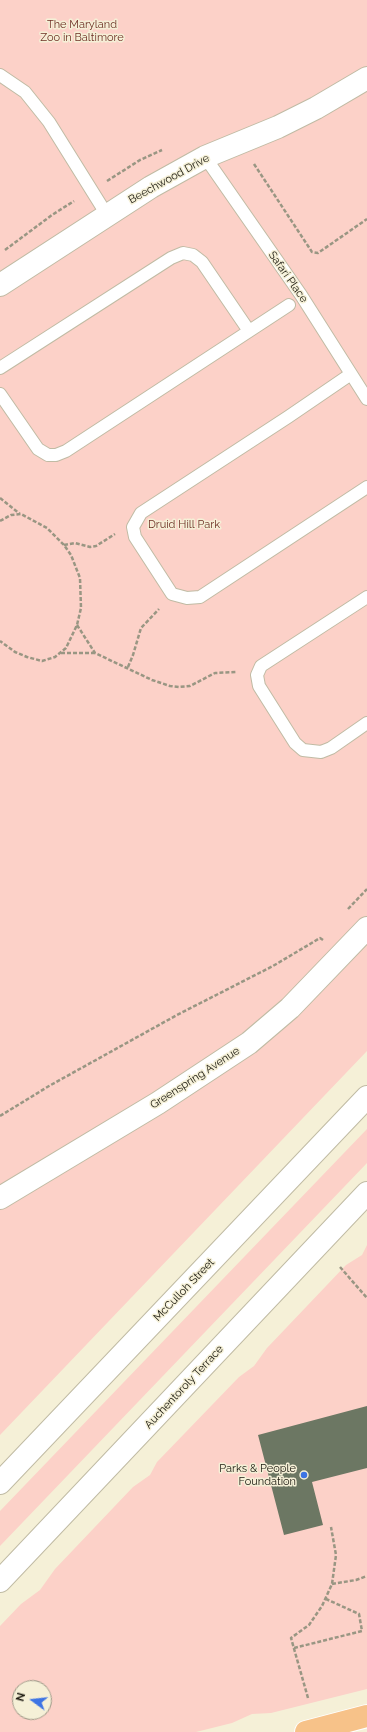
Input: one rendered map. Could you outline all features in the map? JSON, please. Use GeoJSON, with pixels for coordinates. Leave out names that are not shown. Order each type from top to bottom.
{"type":"FeatureCollection","features":[{"type":"Feature","properties":{"kind":"main road","name":"Beechwood Drive"},"geometry":{"type":"LineString","coordinates":[[0,285],[151,187],[205,157],[278,127],[316,108],[367,78]]}},
{"type":"Feature","properties":{"kind":"main road","name":"Greenspring Avenue"},"geometry":{"type":"LineString","coordinates":[[0,1198],[158,1103],[249,1043],[290,1008],[367,928]]}},
{"type":"Feature","properties":{"kind":"main road","name":"McCulloh Street"},"geometry":{"type":"LineString","coordinates":[[0,1482],[367,1097]]}},
{"type":"Feature","properties":{"kind":"main road","name":"Auchentoroly Terrace"},"geometry":{"type":"LineString","coordinates":[[0,1581],[367,1193]]}},
{"type":"Feature","properties":{"kind":"main road"},"geometry":{"type":"LineString","coordinates":[[306,1732],[367,1716]]}},
{"type":"Feature","properties":{"kind":"lane"},"geometry":{"type":"LineString","coordinates":[[0,75],[25,92],[49,122],[107,215]]}},
{"type":"Feature","properties":{"kind":"lane","name":"Safari Place"},"geometry":{"type":"LineString","coordinates":[[205,157],[301,295],[367,399]]}},
{"type":"Feature","properties":{"kind":"lane"},"geometry":{"type":"LineString","coordinates":[[0,368],[171,258],[183,254],[193,256],[202,262],[249,331]]}},
{"type":"Feature","properties":{"kind":"lane"},"geometry":{"type":"LineString","coordinates":[[0,394],[38,449],[48,455],[56,455],[66,451],[289,305]]}},
{"type":"Feature","properties":{"kind":"lane"},"geometry":{"type":"LineString","coordinates":[[351,374],[141,513],[133,527],[135,537],[172,594],[187,598],[200,597],[367,487]]}},
{"type":"Feature","properties":{"kind":"lane"},"geometry":{"type":"LineString","coordinates":[[367,596],[261,666],[257,675],[260,686],[295,743],[303,750],[321,752],[331,748],[367,723]]}},
{"type":"Feature","properties":{"kind":"path"},"geometry":{"type":"LineString","coordinates":[[253,163],[312,252],[318,253],[367,219]]}},
{"type":"Feature","properties":{"kind":"path"},"geometry":{"type":"LineString","coordinates":[[0,498],[21,514],[47,528],[64,545],[71,555],[80,578],[81,608],[77,625],[66,648],[55,657],[42,661],[15,652],[0,641]]}},
{"type":"Feature","properties":{"kind":"path"},"geometry":{"type":"LineString","coordinates":[[0,521],[11,515],[21,514]]}},
{"type":"Feature","properties":{"kind":"path"},"geometry":{"type":"LineString","coordinates":[[64,545],[75,543],[90,547],[96,546],[123,529],[133,527]]}},
{"type":"Feature","properties":{"kind":"path"},"geometry":{"type":"LineString","coordinates":[[128,667],[133,656],[141,628],[172,594]]}},
{"type":"Feature","properties":{"kind":"path"},"geometry":{"type":"LineString","coordinates":[[77,625],[95,653]]}},
{"type":"Feature","properties":{"kind":"path"},"geometry":{"type":"LineString","coordinates":[[60,653],[95,653],[128,667],[152,680],[180,688],[190,686],[215,673],[233,671],[257,675]]}},
{"type":"Feature","properties":{"kind":"path"},"geometry":{"type":"LineString","coordinates":[[0,1116],[56,1082],[177,1015],[273,966],[320,938],[324,942]]}},
{"type":"Feature","properties":{"kind":"path"},"geometry":{"type":"LineString","coordinates":[[340,1267],[367,1298]]}},
{"type":"Feature","properties":{"kind":"path"},"geometry":{"type":"LineString","coordinates":[[308,1698],[291,1638],[309,1625],[326,1599],[332,1584],[336,1555],[330,1527]]}},
{"type":"Feature","properties":{"kind":"path"},"geometry":{"type":"LineString","coordinates":[[332,1584],[356,1580],[367,1576]]}},
{"type":"Feature","properties":{"kind":"path"},"geometry":{"type":"LineString","coordinates":[[294,1648],[362,1631],[359,1614],[326,1599]]}},
{"type":"Feature","properties":{"kind":"green space","name":"Druid Hill Park"},"geometry":{"type":"Polygon","coordinates":[[[0,0],[367,0],[367,1051],[0,1435],[0,0]]]}},
{"type":"Feature","properties":{"kind":"green space"},"geometry":{"type":"Polygon","coordinates":[[[367,1129],[367,1163],[0,1546],[0,1511],[367,1129]]]}},
{"type":"Feature","properties":{"kind":"green space"},"geometry":{"type":"Polygon","coordinates":[[[367,1245],[367,1689],[271,1713],[252,1714],[232,1723],[196,1732],[0,1732],[0,1626],[21,1604],[40,1590],[55,1569],[133,1487],[150,1475],[157,1462],[239,1377],[254,1366],[267,1348],[346,1265],[362,1255],[367,1245]]]}},
{"type":"Feature","properties":{"kind":"building","name":"Parks & People Foundation"},"geometry":{"type":"Polygon","coordinates":[[[367,1406],[367,1468],[312,1482],[323,1525],[284,1535],[258,1435],[367,1406]]]}},
{"type":"Feature","properties":{"kind":"place","name":"Parks & People Foundation"},"geometry":{"type":"Point","coordinates":[304,1475]}},
{"type":"Feature","properties":{"kind":"park label","name":"The Maryland Zoo in Baltimore"},"geometry":{"type":"Point","coordinates":[82,31]}}]}
